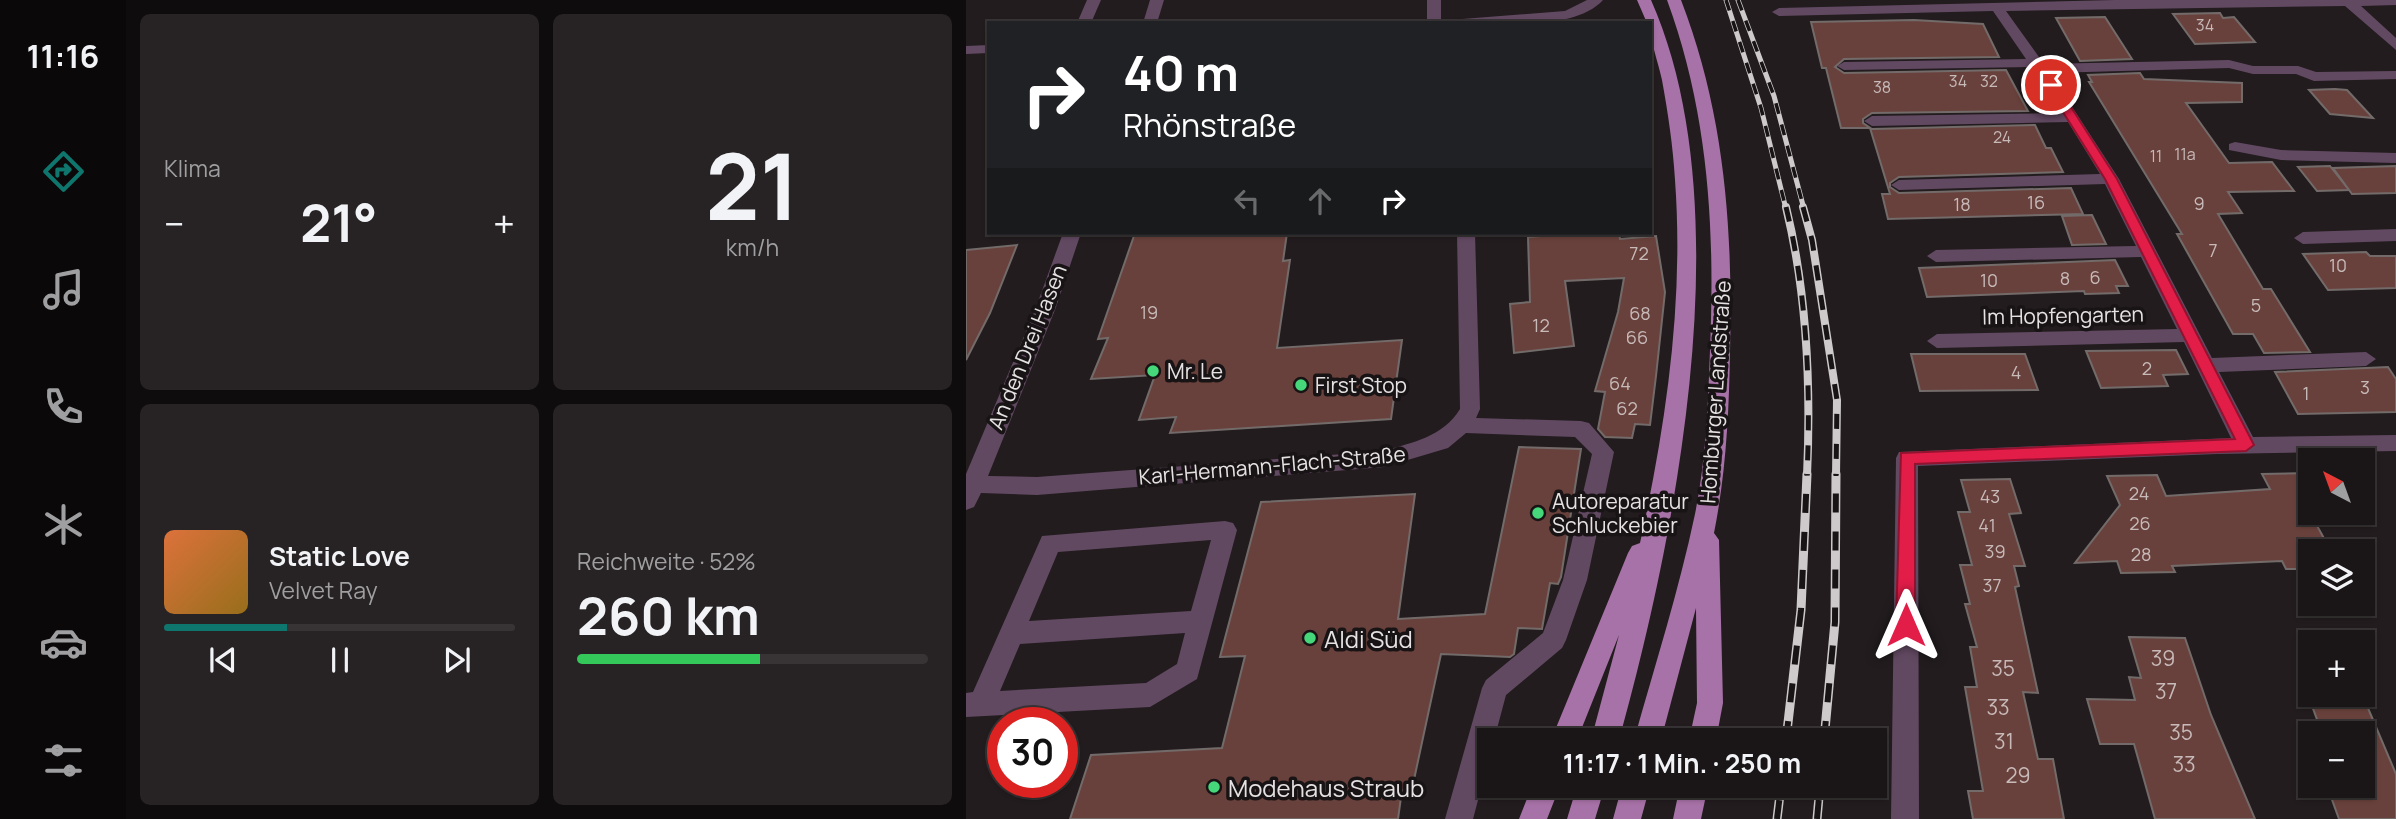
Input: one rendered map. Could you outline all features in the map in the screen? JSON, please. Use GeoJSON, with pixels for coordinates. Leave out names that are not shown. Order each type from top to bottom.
{"type":"FeatureCollection","features":[{"type":"Feature","properties":{"kind":"main road","name":"Homburger Landstraße"},"geometry":{"type":"LineString","coordinates":[[1644,0],[1651,21]]}},
{"type":"Feature","properties":{"kind":"main road","name":"Homburger Landstraße"},"geometry":{"type":"LineString","coordinates":[[1650,728],[1706,513],[1718,407],[1724,269],[1718,170],[1700,79],[1674,0]]}},
{"type":"Feature","properties":{"kind":"main road","name":"Homburger Landstraße"},"geometry":{"type":"LineString","coordinates":[[1608,728],[1661,503],[1678,398],[1686,276],[1685,174],[1671,82],[1652,24]]}},
{"type":"Feature","properties":{"kind":"main road"},"geometry":{"type":"LineString","coordinates":[[1569,728],[1661,503]]}},
{"type":"Feature","properties":{"kind":"main road"},"geometry":{"type":"LineString","coordinates":[[1705,728],[1710,703],[1706,513]]}},
{"type":"Feature","properties":{"kind":"main road"},"geometry":{"type":"LineString","coordinates":[[1533,819],[1541,798]]}},
{"type":"Feature","properties":{"kind":"main road"},"geometry":{"type":"LineString","coordinates":[[1581,819],[1587,798]]}},
{"type":"Feature","properties":{"kind":"main road"},"geometry":{"type":"LineString","coordinates":[[1627,819],[1633,798]]}},
{"type":"Feature","properties":{"kind":"main road"},"geometry":{"type":"LineString","coordinates":[[1687,819],[1691,798]]}},
{"type":"Feature","properties":{"kind":"street"},"geometry":{"type":"LineString","coordinates":[[1085,21],[1094,0]]}},
{"type":"Feature","properties":{"kind":"street"},"geometry":{"type":"LineString","coordinates":[[1151,21],[1157,0]]}},
{"type":"Feature","properties":{"kind":"street"},"geometry":{"type":"LineString","coordinates":[[1434,0],[1434,21]]}},
{"type":"Feature","properties":{"kind":"street"},"geometry":{"type":"LineString","coordinates":[[1489,21],[1580,12],[1596,0]]}},
{"type":"Feature","properties":{"kind":"street"},"geometry":{"type":"LineString","coordinates":[[1779,12],[2396,1]]}},
{"type":"Feature","properties":{"kind":"street"},"geometry":{"type":"LineString","coordinates":[[2349,2],[2396,46]]}},
{"type":"Feature","properties":{"kind":"street","name":"Im Hopfengarten"},"geometry":{"type":"LineString","coordinates":[[1997,7],[2073,117],[2111,179],[2246,445]]}},
{"type":"Feature","properties":{"kind":"street"},"geometry":{"type":"LineString","coordinates":[[966,50],[987,49]]}},
{"type":"Feature","properties":{"kind":"street"},"geometry":{"type":"LineString","coordinates":[[1844,66],[2229,64],[2253,70],[2298,70],[2314,77],[2396,75]]}},
{"type":"Feature","properties":{"kind":"street"},"geometry":{"type":"LineString","coordinates":[[1872,121],[2073,117]]}},
{"type":"Feature","properties":{"kind":"street"},"geometry":{"type":"LineString","coordinates":[[2235,147],[2281,155],[2396,158]]}},
{"type":"Feature","properties":{"kind":"street"},"geometry":{"type":"LineString","coordinates":[[1899,185],[2111,179]]}},
{"type":"Feature","properties":{"kind":"street","name":"An den Drei Hasen"},"geometry":{"type":"LineString","coordinates":[[968,490],[1045,310],[1071,235]]}},
{"type":"Feature","properties":{"kind":"street"},"geometry":{"type":"LineString","coordinates":[[1459,819],[1495,688],[1553,640],[1574,580],[1603,452],[1581,429],[1461,425],[1470,409],[1466,235]]}},
{"type":"Feature","properties":{"kind":"street"},"geometry":{"type":"LineString","coordinates":[[2303,238],[2396,236]]}},
{"type":"Feature","properties":{"kind":"street"},"geometry":{"type":"LineString","coordinates":[[1936,256],[2147,251]]}},
{"type":"Feature","properties":{"kind":"street","name":"Im Hopfengarten"},"geometry":{"type":"LineString","coordinates":[[1937,341],[2189,335]]}},
{"type":"Feature","properties":{"kind":"street"},"geometry":{"type":"LineString","coordinates":[[2204,365],[2366,359]]}},
{"type":"Feature","properties":{"kind":"street","name":"Karl-Hermann-Flach-Straße"},"geometry":{"type":"LineString","coordinates":[[968,490],[1384,459],[1440,442],[1461,425]]}},
{"type":"Feature","properties":{"kind":"street"},"geometry":{"type":"LineString","coordinates":[[1905,819],[1907,458],[2246,445],[2396,443]]}},
{"type":"Feature","properties":{"kind":"street"},"geometry":{"type":"LineString","coordinates":[[1225,530],[1188,671],[1150,695],[974,705],[1013,633],[1050,542],[1225,530]]}},
{"type":"Feature","properties":{"kind":"street"},"geometry":{"type":"LineString","coordinates":[[1013,633],[1202,621]]}},
{"type":"Feature","properties":{"kind":"building"},"geometry":{"type":"Polygon","coordinates":[[[2220,13],[2223,18],[2234,17],[2255,42],[2195,44],[2173,14],[2220,13]]]}},
{"type":"Feature","properties":{"kind":"building"},"geometry":{"type":"Polygon","coordinates":[[[2105,17],[2132,59],[2080,61],[2056,18],[2105,17]]]}},
{"type":"Feature","properties":{"kind":"building"},"geometry":{"type":"Polygon","coordinates":[[[1914,20],[1983,24],[1999,57],[1844,59],[1835,67],[1844,73],[2006,70],[2028,111],[1872,113],[1863,119],[1863,123],[1872,129],[2035,125],[2046,148],[2051,148],[2063,172],[1899,177],[1890,183],[1890,187],[1899,193],[2071,188],[2083,214],[1888,219],[1882,194],[1890,194],[1870,128],[1841,128],[1811,22],[1914,20]]]}},
{"type":"Feature","properties":{"kind":"building"},"geometry":{"type":"Polygon","coordinates":[[[2140,73],[2144,79],[2242,83],[2242,102],[2186,103],[2229,163],[2272,162],[2294,191],[2228,192],[2242,213],[2218,214],[2263,289],[2271,289],[2310,352],[2264,353],[2253,334],[2233,334],[2177,234],[2182,234],[2089,82],[2092,82],[2088,75],[2140,73]]]}},
{"type":"Feature","properties":{"kind":"building"},"geometry":{"type":"Polygon","coordinates":[[[2309,90],[2347,90],[2373,118],[2330,114],[2309,90]]]}},
{"type":"Feature","properties":{"kind":"building"},"geometry":{"type":"Polygon","coordinates":[[[2330,166],[2349,190],[2317,191],[2298,167],[2330,166]]]}},
{"type":"Feature","properties":{"kind":"building"},"geometry":{"type":"Polygon","coordinates":[[[2396,166],[2396,193],[2352,194],[2333,168],[2396,166]]]}},
{"type":"Feature","properties":{"kind":"building"},"geometry":{"type":"Polygon","coordinates":[[[2092,215],[2106,244],[2072,245],[2062,216],[2092,215]]]}},
{"type":"Feature","properties":{"kind":"building"},"geometry":{"type":"Polygon","coordinates":[[[1134,235],[1287,235],[1283,261],[1290,260],[1277,348],[1402,340],[1391,419],[1170,433],[1176,417],[1139,420],[1155,375],[1091,379],[1108,338],[1098,339],[1134,235]]]}},
{"type":"Feature","properties":{"kind":"building"},"geometry":{"type":"Polygon","coordinates":[[[1619,235],[1620,239],[1656,236],[1665,292],[1656,376],[1650,425],[1635,424],[1632,438],[1605,437],[1598,429],[1605,392],[1595,391],[1618,312],[1624,278],[1565,281],[1574,346],[1514,353],[1510,304],[1530,302],[1528,237],[1619,235]]]}},
{"type":"Feature","properties":{"kind":"building"},"geometry":{"type":"Polygon","coordinates":[[[1017,245],[990,313],[966,360],[966,250],[1017,245]]]}},
{"type":"Feature","properties":{"kind":"building"},"geometry":{"type":"Polygon","coordinates":[[[2366,252],[2370,256],[2396,256],[2396,288],[2328,290],[2303,254],[2366,252]]]}},
{"type":"Feature","properties":{"kind":"building"},"geometry":{"type":"Polygon","coordinates":[[[2115,260],[2128,286],[2116,286],[2119,293],[2085,294],[2084,291],[1927,297],[1919,268],[2115,260]]]}},
{"type":"Feature","properties":{"kind":"building"},"geometry":{"type":"Polygon","coordinates":[[[2176,350],[2188,374],[2163,375],[2168,386],[2101,388],[2086,351],[2176,350]]]}},
{"type":"Feature","properties":{"kind":"building"},"geometry":{"type":"Polygon","coordinates":[[[1911,354],[2025,354],[2038,390],[1920,391],[1911,354]]]}},
{"type":"Feature","properties":{"kind":"building"},"geometry":{"type":"Polygon","coordinates":[[[2388,367],[2396,379],[2396,412],[2298,414],[2275,372],[2388,367]]]}},
{"type":"Feature","properties":{"kind":"building"},"geometry":{"type":"Polygon","coordinates":[[[1519,447],[1581,449],[1561,577],[1558,584],[1550,583],[1542,629],[1518,628],[1514,654],[1510,657],[1441,654],[1412,789],[1402,790],[1398,819],[1070,819],[1091,755],[1222,748],[1245,656],[1220,657],[1261,502],[1415,494],[1398,619],[1485,614],[1519,447]]]}},
{"type":"Feature","properties":{"kind":"building"},"geometry":{"type":"Polygon","coordinates":[[[2298,473],[2298,525],[2317,525],[2324,539],[2298,539],[2298,569],[2286,569],[2282,561],[2172,566],[2175,572],[2121,573],[2117,561],[2075,563],[2120,505],[2107,476],[2157,475],[2166,496],[2270,489],[2262,474],[2298,473]]]}},
{"type":"Feature","properties":{"kind":"building"},"geometry":{"type":"Polygon","coordinates":[[[2010,479],[2021,513],[2009,514],[2025,566],[2014,566],[2019,586],[2015,587],[2038,693],[2023,692],[2038,759],[2053,759],[2064,819],[1973,819],[1968,791],[1983,791],[1965,687],[1977,687],[1970,647],[1977,647],[1965,604],[1970,604],[1960,565],[1972,565],[1958,512],[1970,512],[1961,480],[2010,479]]]}},
{"type":"Feature","properties":{"kind":"building"},"geometry":{"type":"Polygon","coordinates":[[[2129,637],[2185,638],[2211,715],[2255,819],[2155,819],[2134,744],[2100,744],[2087,699],[2135,700],[2129,677],[2141,678],[2129,637]]]}},
{"type":"Feature","properties":{"kind":"building"},"geometry":{"type":"Polygon","coordinates":[[[2312,707],[2368,707],[2373,721],[2318,721],[2312,707]]]}},
{"type":"Feature","properties":{"kind":"building"},"geometry":{"type":"Polygon","coordinates":[[[2375,725],[2396,774],[2396,819],[2339,819],[2331,798],[2375,798],[2375,725]]]}},
{"type":"Feature","properties":{"kind":"railway"},"geometry":{"type":"LineString","coordinates":[[1726,0],[1761,108],[1786,209]]}},
{"type":"Feature","properties":{"kind":"railway"},"geometry":{"type":"LineString","coordinates":[[1738,0],[1774,96],[1804,209]]}},
{"type":"Feature","properties":{"kind":"railway"},"geometry":{"type":"LineString","coordinates":[[1786,207],[1799,273],[1806,341],[1807,476]]}},
{"type":"Feature","properties":{"kind":"railway"},"geometry":{"type":"LineString","coordinates":[[1803,207],[1812,240],[1837,400],[1836,476]]}},
{"type":"Feature","properties":{"kind":"railway"},"geometry":{"type":"LineString","coordinates":[[1787,728],[1801,610],[1807,474]]}},
{"type":"Feature","properties":{"kind":"railway"},"geometry":{"type":"LineString","coordinates":[[1825,728],[1835,622],[1836,474]]}},
{"type":"Feature","properties":{"kind":"railway"},"geometry":{"type":"LineString","coordinates":[[1777,819],[1780,798]]}},
{"type":"Feature","properties":{"kind":"railway"},"geometry":{"type":"LineString","coordinates":[[1817,819],[1819,798]]}},
{"type":"Feature","properties":{"kind":"place","name":"Mr. Le"},"geometry":{"type":"Point","coordinates":[1153,371]}},
{"type":"Feature","properties":{"kind":"place","name":"First Stop"},"geometry":{"type":"Point","coordinates":[1301,385]}},
{"type":"Feature","properties":{"kind":"place","name":"Autoreparatur Schluckebier"},"geometry":{"type":"Point","coordinates":[1538,513]}},
{"type":"Feature","properties":{"kind":"place","name":"Aldi Süd"},"geometry":{"type":"Point","coordinates":[1310,638]}},
{"type":"Feature","properties":{"kind":"place","name":"Modehaus Straub"},"geometry":{"type":"Point","coordinates":[1214,787]}},
{"type":"Feature","properties":{"kind":"route"},"geometry":{"type":"LineString","coordinates":[[1906,625],[1907,458],[2246,445],[2111,179],[2051,85]]}}]}
